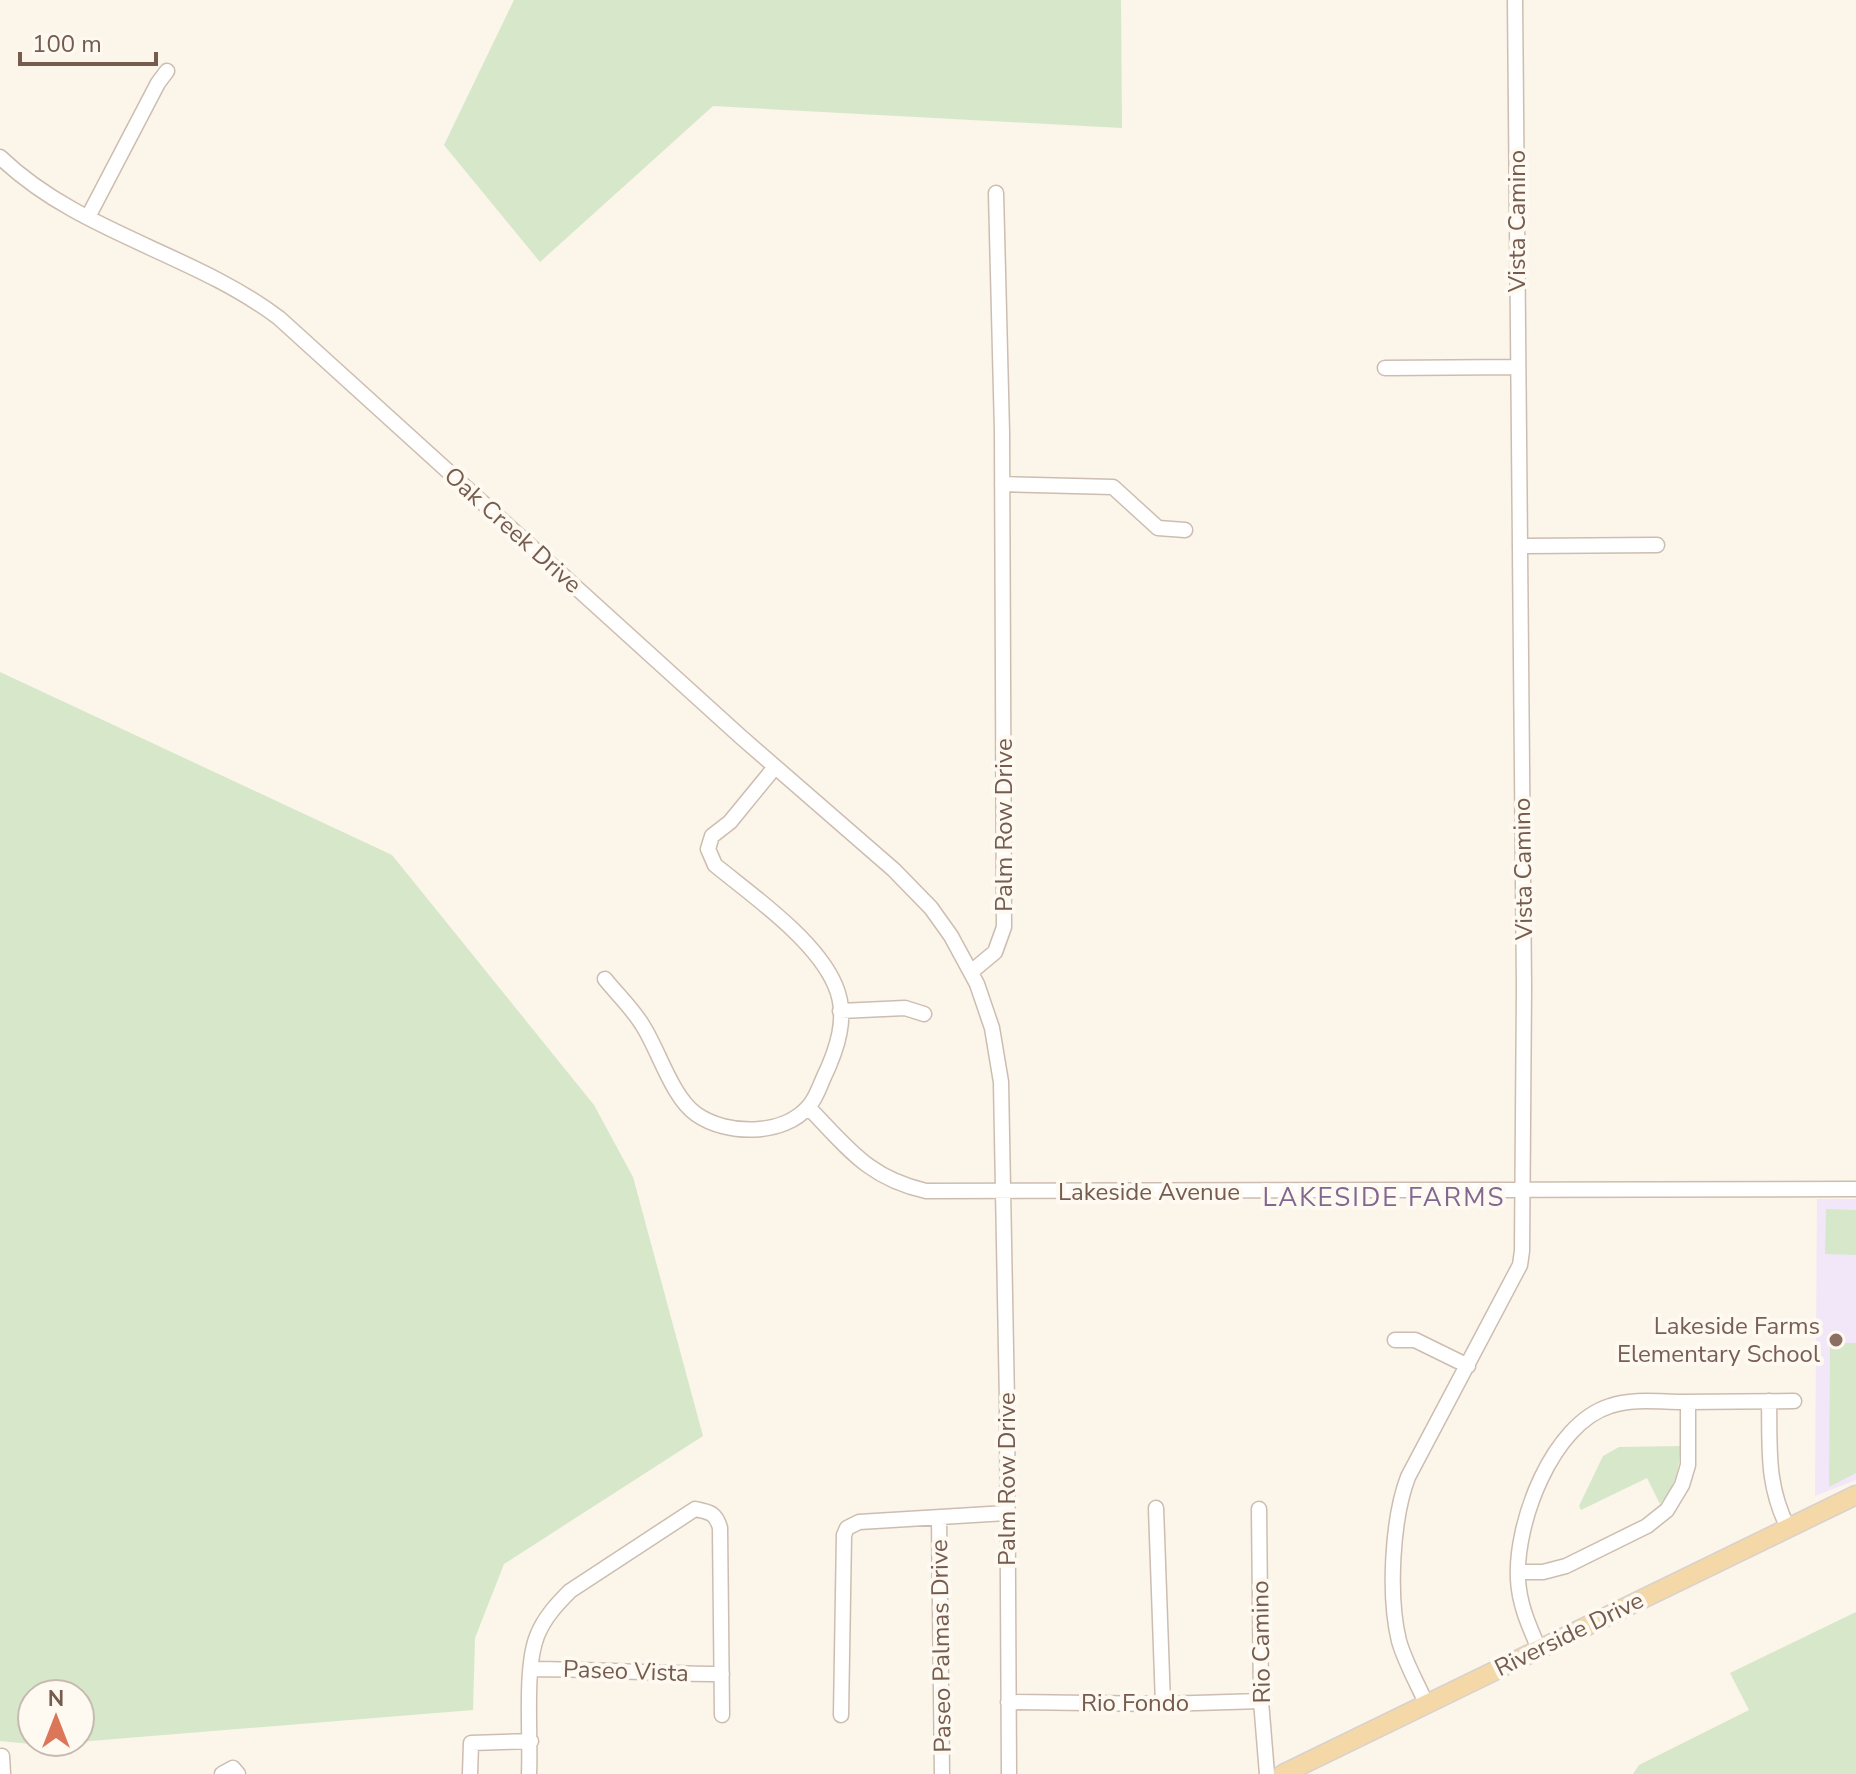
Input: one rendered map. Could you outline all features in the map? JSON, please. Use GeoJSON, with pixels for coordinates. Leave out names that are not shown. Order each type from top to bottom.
{"type":"FeatureCollection","features":[{"type":"Feature","properties":{"kind":"main road","name":"Riverside Drive"},"geometry":{"type":"LineString","coordinates":[[1283,1774],[1856,1495]]}},
{"type":"Feature","properties":{"kind":"street","name":"Vista Camino"},"geometry":{"type":"LineString","coordinates":[[1426,1703],[1403,1652],[1397,1628],[1394,1534],[1397,1508],[1408,1477],[1520,1265],[1524,974],[1515,0]]}},
{"type":"Feature","properties":{"kind":"street"},"geometry":{"type":"LineString","coordinates":[[88,217],[167,71]]}},
{"type":"Feature","properties":{"kind":"street","name":"Oak Creek Drive"},"geometry":{"type":"LineString","coordinates":[[0,157],[50,195],[88,217],[248,297],[279,318],[775,767],[894,870],[931,908],[971,972]]}},
{"type":"Feature","properties":{"kind":"street","name":"Palm Row Drive"},"geometry":{"type":"LineString","coordinates":[[996,193],[1002,484],[1004,927],[995,952],[971,972],[988,1016],[999,1061],[1002,1095],[1009,1774]]}},
{"type":"Feature","properties":{"kind":"street"},"geometry":{"type":"LineString","coordinates":[[1385,368],[1517,367]]}},
{"type":"Feature","properties":{"kind":"street"},"geometry":{"type":"LineString","coordinates":[[1002,484],[1113,487],[1158,528],[1185,530]]}},
{"type":"Feature","properties":{"kind":"street"},"geometry":{"type":"LineString","coordinates":[[1520,546],[1657,545]]}},
{"type":"Feature","properties":{"kind":"street"},"geometry":{"type":"LineString","coordinates":[[605,979],[641,1022],[676,1091],[694,1113],[712,1123],[750,1129],[770,1128],[808,1107],[834,1056],[840,1034],[836,987],[811,947],[715,865],[709,853],[712,836],[730,822],[775,767]]}},
{"type":"Feature","properties":{"kind":"street"},"geometry":{"type":"LineString","coordinates":[[840,1011],[905,1008],[924,1014]]}},
{"type":"Feature","properties":{"kind":"street","name":"Lakeside Avenue"},"geometry":{"type":"LineString","coordinates":[[808,1107],[874,1172],[900,1185],[926,1191],[1856,1189]]}},
{"type":"Feature","properties":{"kind":"street"},"geometry":{"type":"LineString","coordinates":[[1395,1340],[1415,1340],[1468,1366]]}},
{"type":"Feature","properties":{"kind":"street"},"geometry":{"type":"LineString","coordinates":[[1769,1401],[1771,1483],[1775,1503],[1788,1528]]}},
{"type":"Feature","properties":{"kind":"street"},"geometry":{"type":"LineString","coordinates":[[1539,1649],[1522,1609],[1519,1547],[1529,1506],[1563,1440],[1572,1429],[1597,1411],[1618,1403],[1794,1401]]}},
{"type":"Feature","properties":{"kind":"street"},"geometry":{"type":"LineString","coordinates":[[1518,1572],[1543,1572],[1566,1566],[1647,1526],[1667,1510],[1678,1494],[1688,1465],[1688,1402]]}},
{"type":"Feature","properties":{"kind":"street"},"geometry":{"type":"LineString","coordinates":[[1156,1508],[1163,1704]]}},
{"type":"Feature","properties":{"kind":"street"},"geometry":{"type":"LineString","coordinates":[[529,1774],[531,1669],[536,1637],[553,1608],[570,1591],[695,1509],[712,1512],[718,1518],[720,1528],[722,1715]]}},
{"type":"Feature","properties":{"kind":"street","name":"Rio Camino"},"geometry":{"type":"LineString","coordinates":[[1259,1509],[1261,1701],[1267,1774]]}},
{"type":"Feature","properties":{"kind":"street"},"geometry":{"type":"LineString","coordinates":[[841,1715],[845,1531],[855,1523],[1006,1513]]}},
{"type":"Feature","properties":{"kind":"street","name":"Paseo Palmas Drive"},"geometry":{"type":"LineString","coordinates":[[939,1518],[942,1774]]}},
{"type":"Feature","properties":{"kind":"street","name":"Paseo Vista"},"geometry":{"type":"LineString","coordinates":[[531,1669],[722,1674]]}},
{"type":"Feature","properties":{"kind":"street","name":"Rio Fondo"},"geometry":{"type":"LineString","coordinates":[[1008,1702],[1163,1704],[1261,1701]]}},
{"type":"Feature","properties":{"kind":"street"},"geometry":{"type":"LineString","coordinates":[[470,1774],[471,1743],[531,1741]]}},
{"type":"Feature","properties":{"kind":"street"},"geometry":{"type":"LineString","coordinates":[[2,1756],[3,1774]]}},
{"type":"Feature","properties":{"kind":"street"},"geometry":{"type":"LineString","coordinates":[[222,1774],[233,1768],[238,1774]]}},
{"type":"Feature","properties":{"kind":"shaded area","name":"Lakeside Farms Elementary School"},"geometry":{"type":"Polygon","coordinates":[[[1817,1199],[1856,1199],[1856,1480],[1815,1496],[1817,1199]]]}},
{"type":"Feature","properties":{"kind":"green space"},"geometry":{"type":"Polygon","coordinates":[[[514,0],[1121,0],[1122,128],[713,106],[540,262],[444,145],[514,0]]]}},
{"type":"Feature","properties":{"kind":"green space"},"geometry":{"type":"Polygon","coordinates":[[[0,672],[392,855],[594,1105],[633,1177],[703,1436],[504,1564],[475,1638],[473,1710],[96,1741],[96,1678],[16,1678],[16,1743],[0,1741],[0,672]]]}},
{"type":"Feature","properties":{"kind":"green space"},"geometry":{"type":"Polygon","coordinates":[[[1826,1209],[1856,1210],[1856,1255],[1825,1254],[1826,1209]]]}},
{"type":"Feature","properties":{"kind":"green space"},"geometry":{"type":"Polygon","coordinates":[[[1830,1343],[1856,1343],[1856,1473],[1829,1487],[1830,1343]]]}},
{"type":"Feature","properties":{"kind":"green space"},"geometry":{"type":"Polygon","coordinates":[[[1680,1446],[1676,1477],[1660,1504],[1647,1478],[1581,1510],[1579,1506],[1603,1456],[1619,1447],[1680,1446]]]}},
{"type":"Feature","properties":{"kind":"green space"},"geometry":{"type":"Polygon","coordinates":[[[1856,1612],[1856,1774],[1633,1774],[1639,1765],[1749,1710],[1730,1673],[1856,1612]]]}},
{"type":"Feature","properties":{"kind":"place","name":"Lakeside Farms Elementary School"},"geometry":{"type":"Point","coordinates":[1836,1340]}},
{"type":"Feature","properties":{"kind":"district","name":"LAKESIDE FARMS"},"geometry":{"type":"Point","coordinates":[1384,1197]}}]}
